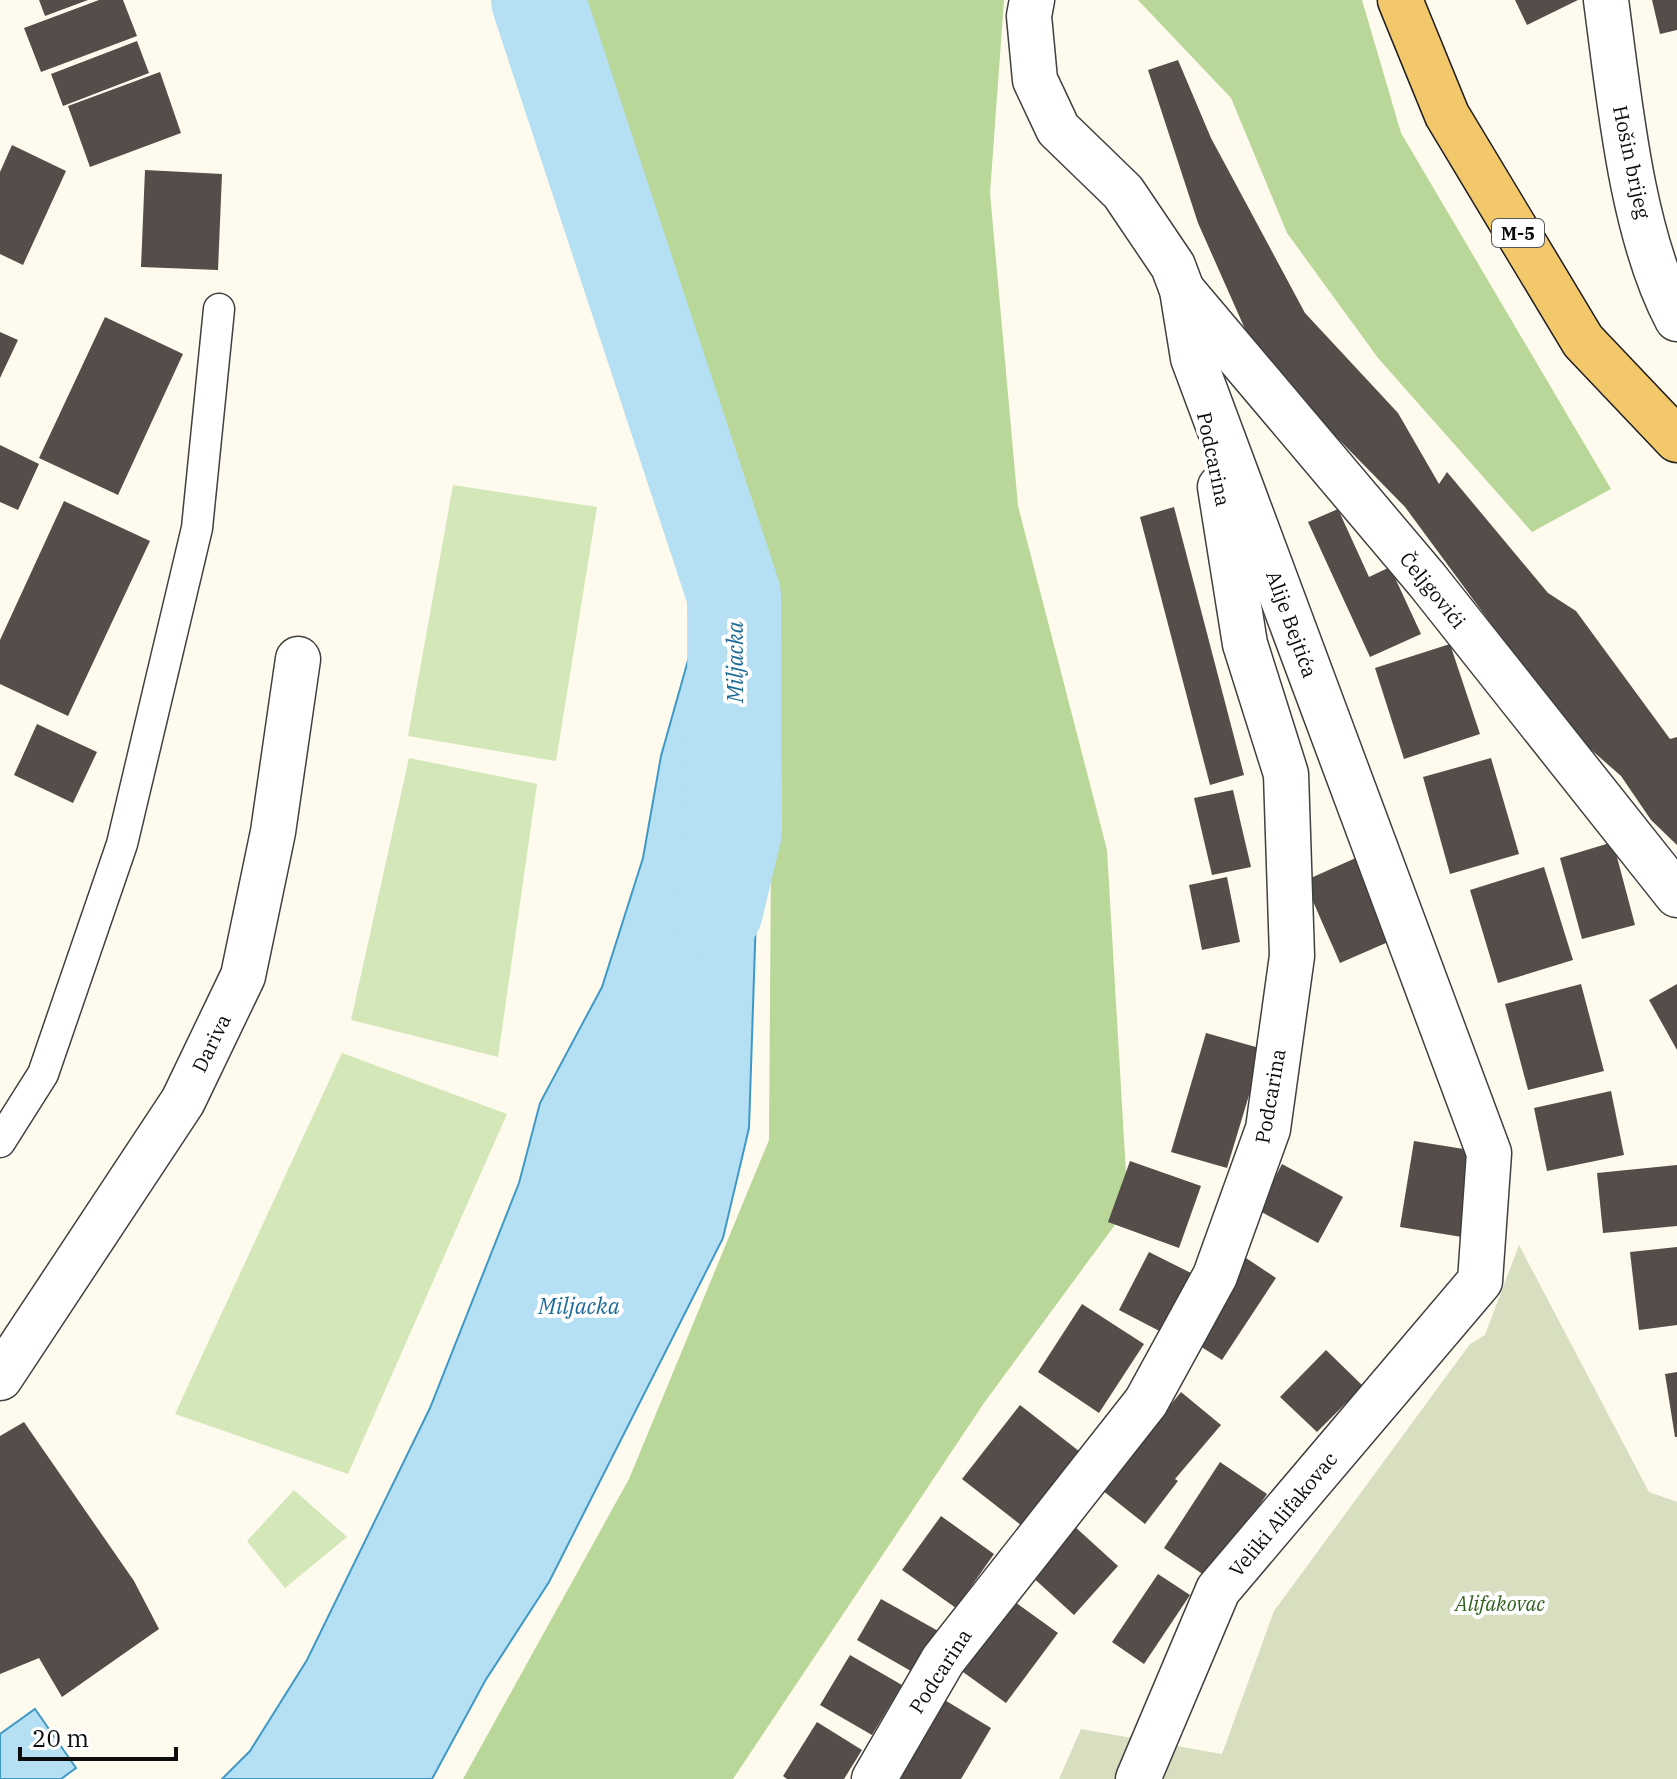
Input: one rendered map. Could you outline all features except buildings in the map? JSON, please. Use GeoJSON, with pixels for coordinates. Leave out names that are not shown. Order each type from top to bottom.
{"type":"FeatureCollection","features":[{"type":"Feature","properties":{"kind":"main road","name":"M-5"},"geometry":{"type":"LineString","coordinates":[[1400,0],[1447,115],[1583,341],[1677,440]]}},
{"type":"Feature","properties":{"kind":"street","name":"Alije Bejtića"},"geometry":{"type":"LineString","coordinates":[[1032,0],[1029,16],[1035,80],[1058,129],[1123,192],[1173,266],[1182,290],[1193,358],[1489,1153],[1480,1281]]}},
{"type":"Feature","properties":{"kind":"street","name":"Hošin brijeg"},"geometry":{"type":"LineString","coordinates":[[1606,0],[1624,133],[1654,263],[1677,319]]}},
{"type":"Feature","properties":{"kind":"street","name":"Čeljgovići"},"geometry":{"type":"LineString","coordinates":[[1182,290],[1427,580],[1677,895]]}},
{"type":"Feature","properties":{"kind":"street","name":"Podcarina"},"geometry":{"type":"LineString","coordinates":[[874,1779],[943,1660],[1146,1402],[1215,1276],[1268,1129],[1292,956],[1286,774],[1245,644],[1224,510],[1193,358]]}},
{"type":"Feature","properties":{"kind":"street","name":"Dariva"},"geometry":{"type":"LineString","coordinates":[[0,1378],[183,1101],[243,976],[273,832],[298,659]]}},
{"type":"Feature","properties":{"kind":"street","name":"Veliki Alifakovac"},"geometry":{"type":"LineString","coordinates":[[1138,1779],[1218,1590],[1480,1281]]}},
{"type":"Feature","properties":{"kind":"lane"},"geometry":{"type":"LineString","coordinates":[[0,1142],[43,1074],[122,844],[197,528],[219,309]]}},
{"type":"Feature","properties":{"kind":"green space"},"geometry":{"type":"Polygon","coordinates":[[[574,0],[1004,0],[990,193],[1018,506],[1107,850],[1128,1207],[984,1403],[733,1779],[463,1779],[629,1479],[769,1140],[773,583],[629,222],[592,51],[574,0]]]}},
{"type":"Feature","properties":{"kind":"green space"},"geometry":{"type":"Polygon","coordinates":[[[1138,0],[1362,0],[1401,133],[1611,489],[1532,532],[1378,358],[1287,233],[1231,98],[1138,0]]]}},
{"type":"Feature","properties":{"kind":"green space"},"geometry":{"type":"Polygon","coordinates":[[[453,485],[597,507],[556,761],[408,736],[453,485]]]}},
{"type":"Feature","properties":{"kind":"green space"},"geometry":{"type":"Polygon","coordinates":[[[409,758],[537,784],[498,1057],[351,1020],[409,758]]]}},
{"type":"Feature","properties":{"kind":"green space"},"geometry":{"type":"Polygon","coordinates":[[[342,1053],[507,1114],[348,1474],[175,1414],[342,1053]]]}},
{"type":"Feature","properties":{"kind":"green space","name":"Alifakovac"},"geometry":{"type":"Polygon","coordinates":[[[1519,1245],[1649,1492],[1677,1502],[1677,1779],[1059,1779],[1081,1729],[1222,1754],[1274,1611],[1470,1344],[1485,1335],[1519,1245]]]}},
{"type":"Feature","properties":{"kind":"green space"},"geometry":{"type":"Polygon","coordinates":[[[294,1490],[347,1537],[285,1588],[247,1541],[294,1490]]]}},
{"type":"Feature","properties":{"kind":"water","name":"Miljacka"},"geometry":{"type":"Polygon","coordinates":[[[698,625],[697,649],[735,783],[757,885],[749,1128],[723,1238],[549,1582],[485,1681],[432,1779],[222,1779],[250,1751],[307,1660],[430,1408],[519,1183],[540,1103],[602,987],[643,858],[661,756],[698,625]]]}},
{"type":"Feature","properties":{"kind":"water"},"geometry":{"type":"Polygon","coordinates":[[[35,1709],[76,1768],[61,1779],[0,1779],[0,1734],[35,1709]]]}},
{"type":"Feature","properties":{"kind":"waterway","name":"Miljacka"},"geometry":{"type":"LineString","coordinates":[[538,0],[734,595],[735,831],[716,910]]}}]}
